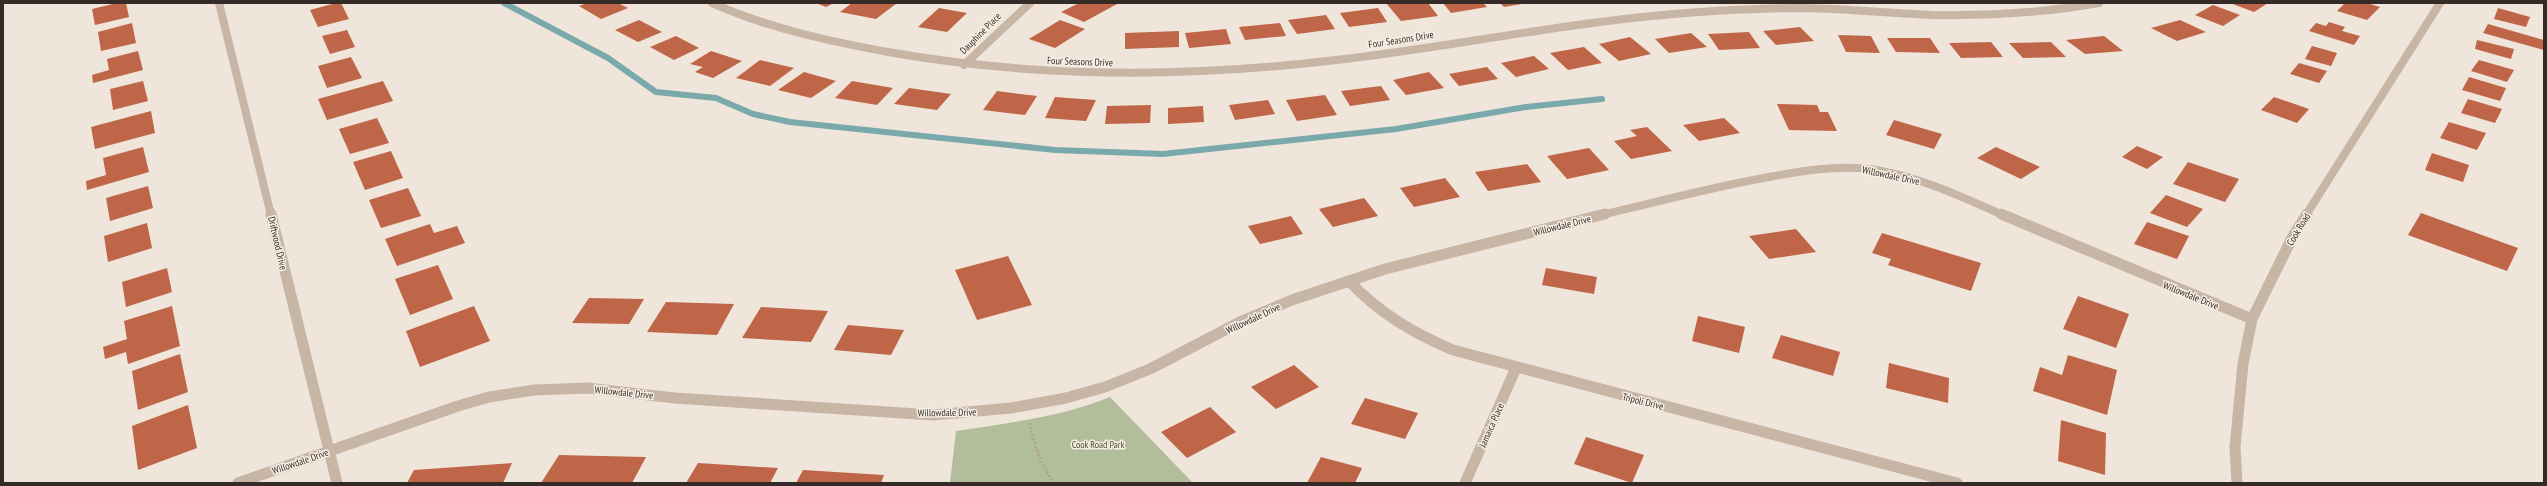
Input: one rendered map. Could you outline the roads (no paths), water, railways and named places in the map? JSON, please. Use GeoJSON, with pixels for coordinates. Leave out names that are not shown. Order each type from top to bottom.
{"type":"FeatureCollection","features":[{"type":"Feature","properties":{"kind":"street","name":"Driftwood Drive"},"geometry":{"type":"LineString","coordinates":[[219,3],[337,483]]}},
{"type":"Feature","properties":{"kind":"street","name":"Four Seasons Drive"},"geometry":{"type":"LineString","coordinates":[[712,3],[748,18],[814,37],[908,57],[964,65],[1066,72],[1216,72],[1337,60],[1643,15],[1807,6],[1916,14],[1998,15],[2035,13],[2099,3]]}},
{"type":"Feature","properties":{"kind":"street","name":"Dauphine Place"},"geometry":{"type":"LineString","coordinates":[[964,65],[975,56],[1014,14],[1030,3]]}},
{"type":"Feature","properties":{"kind":"street","name":"Cook Road"},"geometry":{"type":"LineString","coordinates":[[2237,483],[2236,431],[2243,364],[2252,320],[2293,236],[2440,3]]}},
{"type":"Feature","properties":{"kind":"street","name":"Willowdale Drive"},"geometry":{"type":"LineString","coordinates":[[238,483],[489,397],[554,388],[587,388],[675,398],[933,415],[964,414],[1026,406],[1106,387],[1150,369],[1249,318],[1292,300],[1384,269],[1723,185],[1788,172],[1849,167],[1895,174],[1946,190],[2048,236],[2252,320]]}},
{"type":"Feature","properties":{"kind":"street","name":"Tripoli Drive"},"geometry":{"type":"LineString","coordinates":[[1349,281],[1376,309],[1411,332],[1453,350],[1516,368],[1957,483]]}},
{"type":"Feature","properties":{"kind":"street","name":"Jamaica Place"},"geometry":{"type":"LineString","coordinates":[[1465,483],[1516,368]]}},
{"type":"Feature","properties":{"kind":"waterway"},"geometry":{"type":"LineString","coordinates":[[504,3],[608,58],[656,92],[716,98],[753,114],[790,122],[1055,150],[1163,154],[1396,129],[1526,107],[1602,99]]}},
{"type":"Feature","properties":{"kind":"park label","name":"Cook Road Park"},"geometry":{"type":"Point","coordinates":[1098,444]}}]}
